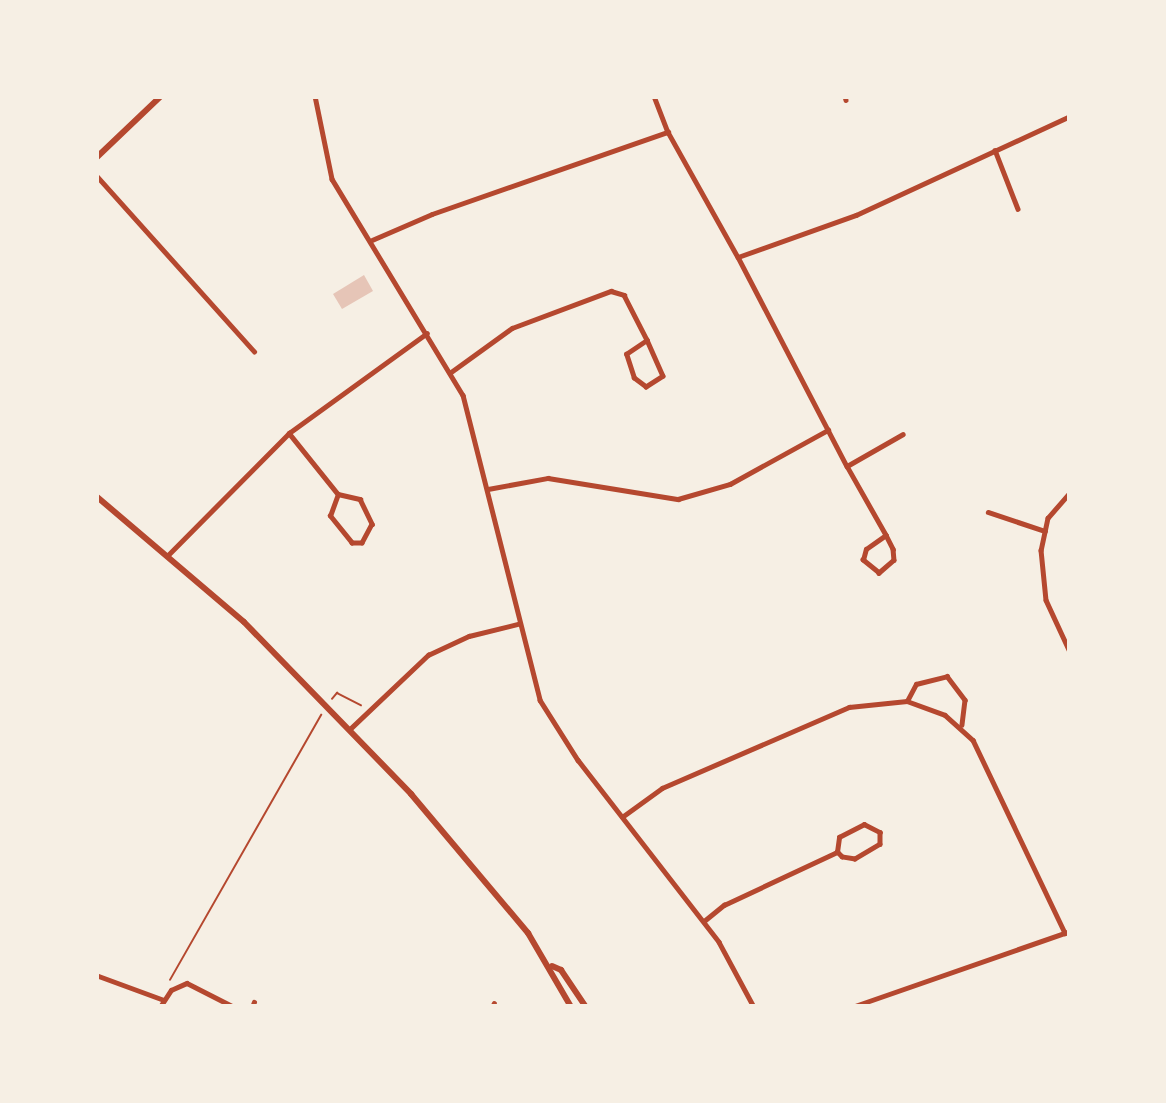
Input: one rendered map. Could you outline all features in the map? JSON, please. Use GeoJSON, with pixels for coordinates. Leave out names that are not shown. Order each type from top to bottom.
{"type":"FeatureCollection","features":[{"type":"Feature","properties":{"kind":"street"},"geometry":{"type":"LineString","coordinates":[[96,158],[161,96]]}},
{"type":"Feature","properties":{"kind":"street"},"geometry":{"type":"LineString","coordinates":[[315,96],[332,179],[451,372],[469,412],[518,624],[550,720],[704,921],[754,1007]]}},
{"type":"Feature","properties":{"kind":"street"},"geometry":{"type":"LineString","coordinates":[[654,96],[668,132],[886,535],[894,560],[879,573],[862,560],[866,549],[886,535]]}},
{"type":"Feature","properties":{"kind":"street"},"geometry":{"type":"LineString","coordinates":[[738,257],[856,215],[1070,116]]}},
{"type":"Feature","properties":{"kind":"street"},"geometry":{"type":"LineString","coordinates":[[371,240],[668,132]]}},
{"type":"Feature","properties":{"kind":"street"},"geometry":{"type":"LineString","coordinates":[[995,150],[1018,209]]}},
{"type":"Feature","properties":{"kind":"street"},"geometry":{"type":"LineString","coordinates":[[96,176],[254,351]]}},
{"type":"Feature","properties":{"kind":"street"},"geometry":{"type":"LineString","coordinates":[[451,372],[512,328],[611,291],[624,295],[647,340],[663,376],[646,387],[634,378],[626,354],[647,340]]}},
{"type":"Feature","properties":{"kind":"street"},"geometry":{"type":"LineString","coordinates":[[168,555],[289,433],[427,333]]}},
{"type":"Feature","properties":{"kind":"street"},"geometry":{"type":"LineString","coordinates":[[488,489],[548,478],[653,499],[678,499],[730,484],[828,430]]}},
{"type":"Feature","properties":{"kind":"street"},"geometry":{"type":"LineString","coordinates":[[289,433],[338,494],[359,499],[372,524],[362,543],[352,543],[330,515],[338,494]]}},
{"type":"Feature","properties":{"kind":"street"},"geometry":{"type":"LineString","coordinates":[[847,466],[903,434]]}},
{"type":"Feature","properties":{"kind":"street"},"geometry":{"type":"LineString","coordinates":[[1070,493],[1056,505],[1045,530],[1042,574],[1070,652]]}},
{"type":"Feature","properties":{"kind":"street"},"geometry":{"type":"LineString","coordinates":[[96,496],[168,555],[327,704],[491,886],[552,966],[571,1007]]}},
{"type":"Feature","properties":{"kind":"street"},"geometry":{"type":"LineString","coordinates":[[988,512],[1045,530]]}},
{"type":"Feature","properties":{"kind":"street"},"geometry":{"type":"LineString","coordinates":[[1058,625],[1070,619]]}},
{"type":"Feature","properties":{"kind":"street"},"geometry":{"type":"LineString","coordinates":[[350,729],[445,645],[518,624]]}},
{"type":"Feature","properties":{"kind":"street"},"geometry":{"type":"LineString","coordinates":[[907,700],[916,684],[947,676],[964,700],[961,728]]}},
{"type":"Feature","properties":{"kind":"street"},"geometry":{"type":"LineString","coordinates":[[622,817],[662,788],[849,707],[907,700],[945,715],[961,728],[988,763],[1067,932],[852,1007]]}},
{"type":"Feature","properties":{"kind":"street"},"geometry":{"type":"LineString","coordinates":[[704,921],[724,905],[837,852],[855,860],[876,850],[880,832],[864,824],[842,834],[837,852]]}},
{"type":"Feature","properties":{"kind":"street"},"geometry":{"type":"LineString","coordinates":[[552,966],[561,970],[586,1007]]}},
{"type":"Feature","properties":{"kind":"street"},"geometry":{"type":"LineString","coordinates":[[96,975],[162,1004],[187,983],[234,1007]]}},
{"type":"Feature","properties":{"kind":"path"},"geometry":{"type":"LineString","coordinates":[[171,978],[327,704],[338,693],[370,709]]}},
{"type":"Feature","properties":{"kind":"building"},"geometry":{"type":"Polygon","coordinates":[[[364,275],[373,291],[342,309],[333,294],[364,275]]]}}]}
